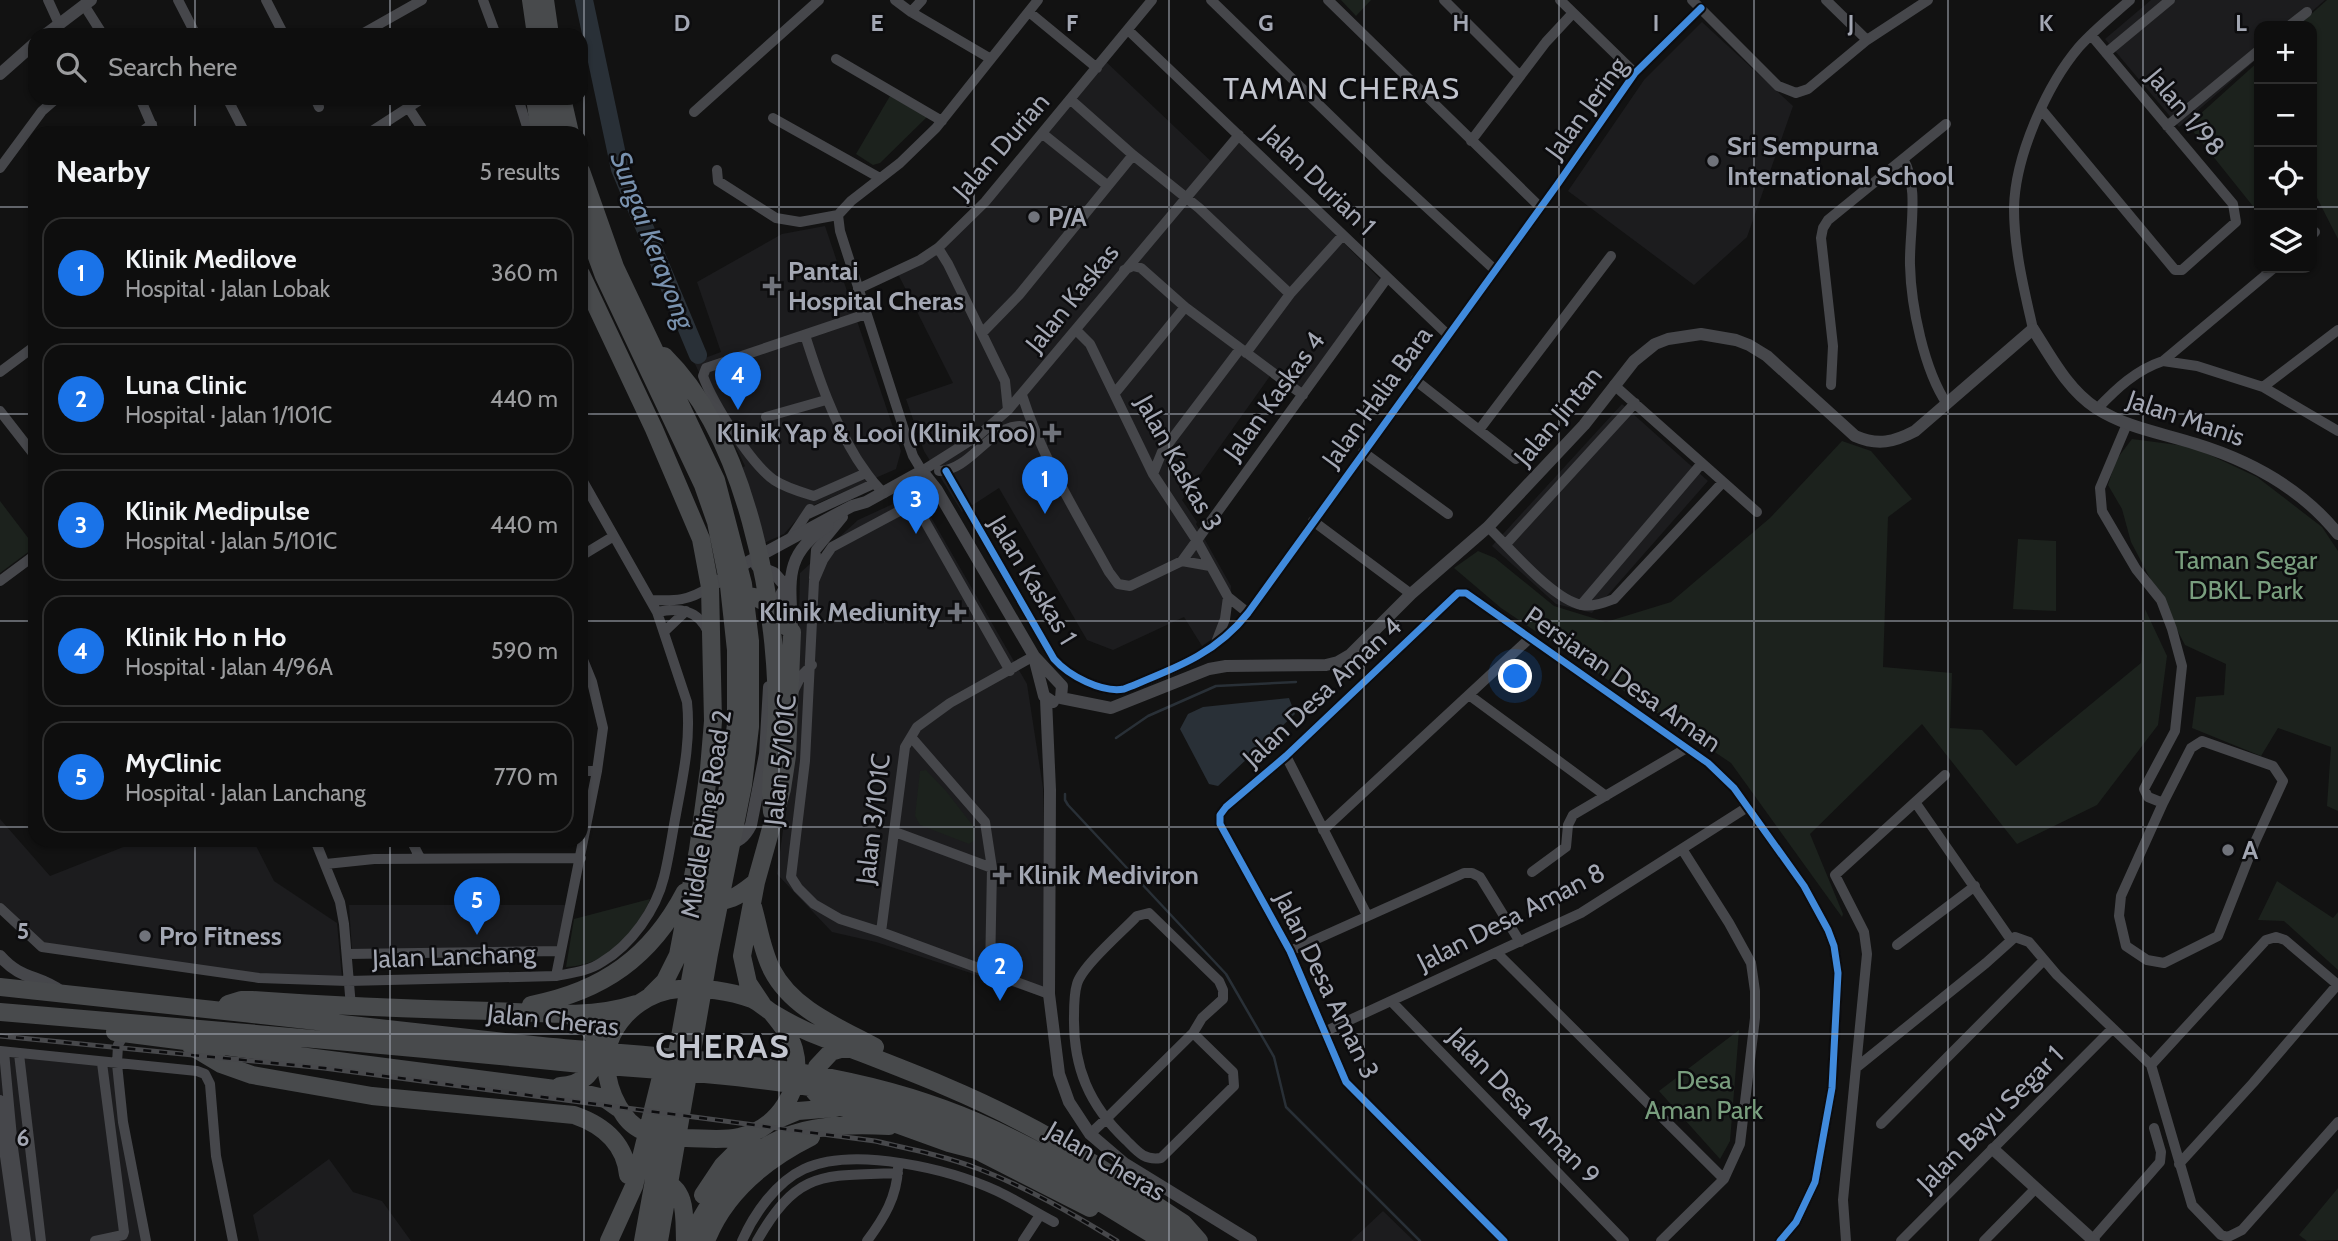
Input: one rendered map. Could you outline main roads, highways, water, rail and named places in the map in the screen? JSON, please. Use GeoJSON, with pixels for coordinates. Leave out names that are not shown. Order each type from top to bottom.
{"type":"FeatureCollection","features":[{"type":"Feature","properties":{"kind":"highway"},"geometry":{"type":"LineString","coordinates":[[531,0],[535,28]]}},
{"type":"Feature","properties":{"kind":"highway"},"geometry":{"type":"LineString","coordinates":[[545,0],[549,28]]}},
{"type":"Feature","properties":{"kind":"highway"},"geometry":{"type":"LineString","coordinates":[[536,105],[539,126]]}},
{"type":"Feature","properties":{"kind":"highway"},"geometry":{"type":"LineString","coordinates":[[550,105],[554,126]]}},
{"type":"Feature","properties":{"kind":"highway"},"geometry":{"type":"LineString","coordinates":[[564,105],[568,126]]}},
{"type":"Feature","properties":{"kind":"highway","name":"Middle Ring Road 2"},"geometry":{"type":"LineString","coordinates":[[588,191],[615,267],[711,467],[728,518],[747,610],[751,686],[750,727],[743,785],[709,954],[659,1241]]}},
{"type":"Feature","properties":{"kind":"highway","name":"Middle Ring Road 2"},"geometry":{"type":"LineString","coordinates":[[588,233],[604,276],[703,485],[716,523],[734,617],[737,712],[729,782],[643,1241]]}},
{"type":"Feature","properties":{"kind":"highway"},"geometry":{"type":"LineString","coordinates":[[588,289],[696,526],[710,587],[713,721],[698,850],[678,955],[665,981],[618,1025],[611,1037],[605,1060],[607,1076],[623,1114],[631,1143],[620,1241]]}},
{"type":"Feature","properties":{"kind":"highway"},"geometry":{"type":"LineString","coordinates":[[654,346],[689,382],[716,431],[746,504],[763,578],[775,650],[777,711],[769,789],[773,817]]}},
{"type":"Feature","properties":{"kind":"highway"},"geometry":{"type":"LineString","coordinates":[[686,1241],[694,1213],[723,1165],[764,1127],[790,1098],[796,1064],[789,1035],[748,983],[743,965],[743,943],[756,882],[782,789],[787,756],[792,632],[765,601],[753,596],[742,596],[724,611],[711,645]]}},
{"type":"Feature","properties":{"kind":"highway"},"geometry":{"type":"LineString","coordinates":[[698,850],[700,883],[704,891],[716,900],[731,899],[756,882]]}},
{"type":"Feature","properties":{"kind":"highway"},"geometry":{"type":"LineString","coordinates":[[500,1012],[592,987],[627,965],[664,925],[692,879]]}},
{"type":"Feature","properties":{"kind":"highway"},"geometry":{"type":"LineString","coordinates":[[752,905],[768,961],[791,995],[821,1017],[939,1083]]}},
{"type":"Feature","properties":{"kind":"highway","name":"Jalan Cheras"},"geometry":{"type":"LineString","coordinates":[[0,987],[215,1008],[798,1086],[861,1098],[939,1120],[1004,1147],[1084,1185],[1189,1241]]}},
{"type":"Feature","properties":{"kind":"highway"},"geometry":{"type":"LineString","coordinates":[[215,1008],[241,1000],[253,1000],[351,1007],[603,1012],[617,1010],[678,989],[733,994],[752,1000],[819,1036],[986,1104],[1061,1144],[1183,1223],[1199,1241]]}},
{"type":"Feature","properties":{"kind":"highway"},"geometry":{"type":"LineString","coordinates":[[609,1241],[634,1186],[667,1052],[687,1003]]}},
{"type":"Feature","properties":{"kind":"highway","name":"Jalan Cheras"},"geometry":{"type":"LineString","coordinates":[[0,1012],[369,1042],[539,1052]]}},
{"type":"Feature","properties":{"kind":"highway"},"geometry":{"type":"LineString","coordinates":[[531,1087],[577,1084],[590,1074],[595,1064],[596,1042],[589,1028],[575,1017],[554,1013]]}},
{"type":"Feature","properties":{"kind":"highway"},"geometry":{"type":"LineString","coordinates":[[95,1020],[111,1031],[596,1095],[604,1098],[638,1129],[669,1137],[739,1137],[798,1111],[843,1117]]}},
{"type":"Feature","properties":{"kind":"highway"},"geometry":{"type":"LineString","coordinates":[[182,1041],[221,1064],[252,1075],[372,1096],[574,1115],[589,1120],[615,1140],[624,1155],[628,1175]]}},
{"type":"Feature","properties":{"kind":"highway"},"geometry":{"type":"LineString","coordinates":[[843,1117],[814,1091],[813,1074],[831,1052],[854,1049]]}},
{"type":"Feature","properties":{"kind":"highway"},"geometry":{"type":"LineString","coordinates":[[686,1241],[721,1188],[747,1160],[765,1147],[804,1129],[866,1113],[976,1150],[1091,1208],[1109,1208]]}},
{"type":"Feature","properties":{"kind":"highway"},"geometry":{"type":"LineString","coordinates":[[706,1241],[720,1212],[736,1190],[758,1170],[794,1145],[843,1117]]}},
{"type":"Feature","properties":{"kind":"highway"},"geometry":{"type":"LineString","coordinates":[[620,1241],[636,1193],[650,1181],[667,1182],[675,1187],[680,1195],[686,1241]]}},
{"type":"Feature","properties":{"kind":"highway","name":"Jalan Cheras"},"geometry":{"type":"LineString","coordinates":[[1084,1185],[1109,1208],[1163,1241]]}},
{"type":"Feature","properties":{"kind":"waterway","name":"Sungai Kerayong"},"geometry":{"type":"LineString","coordinates":[[584,0],[620,169],[698,355]]}},
{"type":"Feature","properties":{"kind":"waterway"},"geometry":{"type":"LineString","coordinates":[[1116,738],[1148,716],[1216,686],[1296,682]]}},
{"type":"Feature","properties":{"kind":"waterway"},"geometry":{"type":"LineString","coordinates":[[1065,794],[1068,805],[1226,974],[1274,1057],[1286,1107],[1420,1241]]}},
{"type":"Feature","properties":{"kind":"railway"},"geometry":{"type":"LineString","coordinates":[[0,1036],[324,1068],[875,1141],[953,1160],[997,1176],[1050,1202],[1117,1241]]}},
{"type":"Feature","properties":{"kind":"place","name":"Sri Sempurna International School"},"geometry":{"type":"Point","coordinates":[1713,161]}},
{"type":"Feature","properties":{"kind":"place","name":"P/A"},"geometry":{"type":"Point","coordinates":[1034,217]}},
{"type":"Feature","properties":{"kind":"place","name":"Pantai Hospital Cheras"},"geometry":{"type":"Point","coordinates":[772,286]}},
{"type":"Feature","properties":{"kind":"place","name":"Klinik Ho n Ho"},"geometry":{"type":"Point","coordinates":[738,410]}},
{"type":"Feature","properties":{"kind":"place","name":"Klinik Yap & Looi (Klinik Too)"},"geometry":{"type":"Point","coordinates":[1052,433]}},
{"type":"Feature","properties":{"kind":"place","name":"Klinik Medilove"},"geometry":{"type":"Point","coordinates":[1045,514]}},
{"type":"Feature","properties":{"kind":"place","name":"Klinik Medipulse"},"geometry":{"type":"Point","coordinates":[916,534]}},
{"type":"Feature","properties":{"kind":"place","name":"Klinik Mediunity"},"geometry":{"type":"Point","coordinates":[957,612]}},
{"type":"Feature","properties":{"kind":"place","name":"A"},"geometry":{"type":"Point","coordinates":[2228,850]}},
{"type":"Feature","properties":{"kind":"place","name":"Klinik Mediviron"},"geometry":{"type":"Point","coordinates":[1002,875]}},
{"type":"Feature","properties":{"kind":"place","name":"MyClinic"},"geometry":{"type":"Point","coordinates":[477,935]}},
{"type":"Feature","properties":{"kind":"place","name":"Pro Fitness"},"geometry":{"type":"Point","coordinates":[145,936]}},
{"type":"Feature","properties":{"kind":"place","name":"Luna Clinic"},"geometry":{"type":"Point","coordinates":[1000,1001]}},
{"type":"Feature","properties":{"kind":"district","name":"TAMAN CHERAS"},"geometry":{"type":"Point","coordinates":[1342,88]}},
{"type":"Feature","properties":{"kind":"district","name":"CHERAS"},"geometry":{"type":"Point","coordinates":[723,1046]}},
{"type":"Feature","properties":{"kind":"park label","name":"Taman Segar DBKL Park"},"geometry":{"type":"Point","coordinates":[2246,575]}},
{"type":"Feature","properties":{"kind":"park label","name":"Desa Aman Park"},"geometry":{"type":"Point","coordinates":[1704,1095]}}]}
